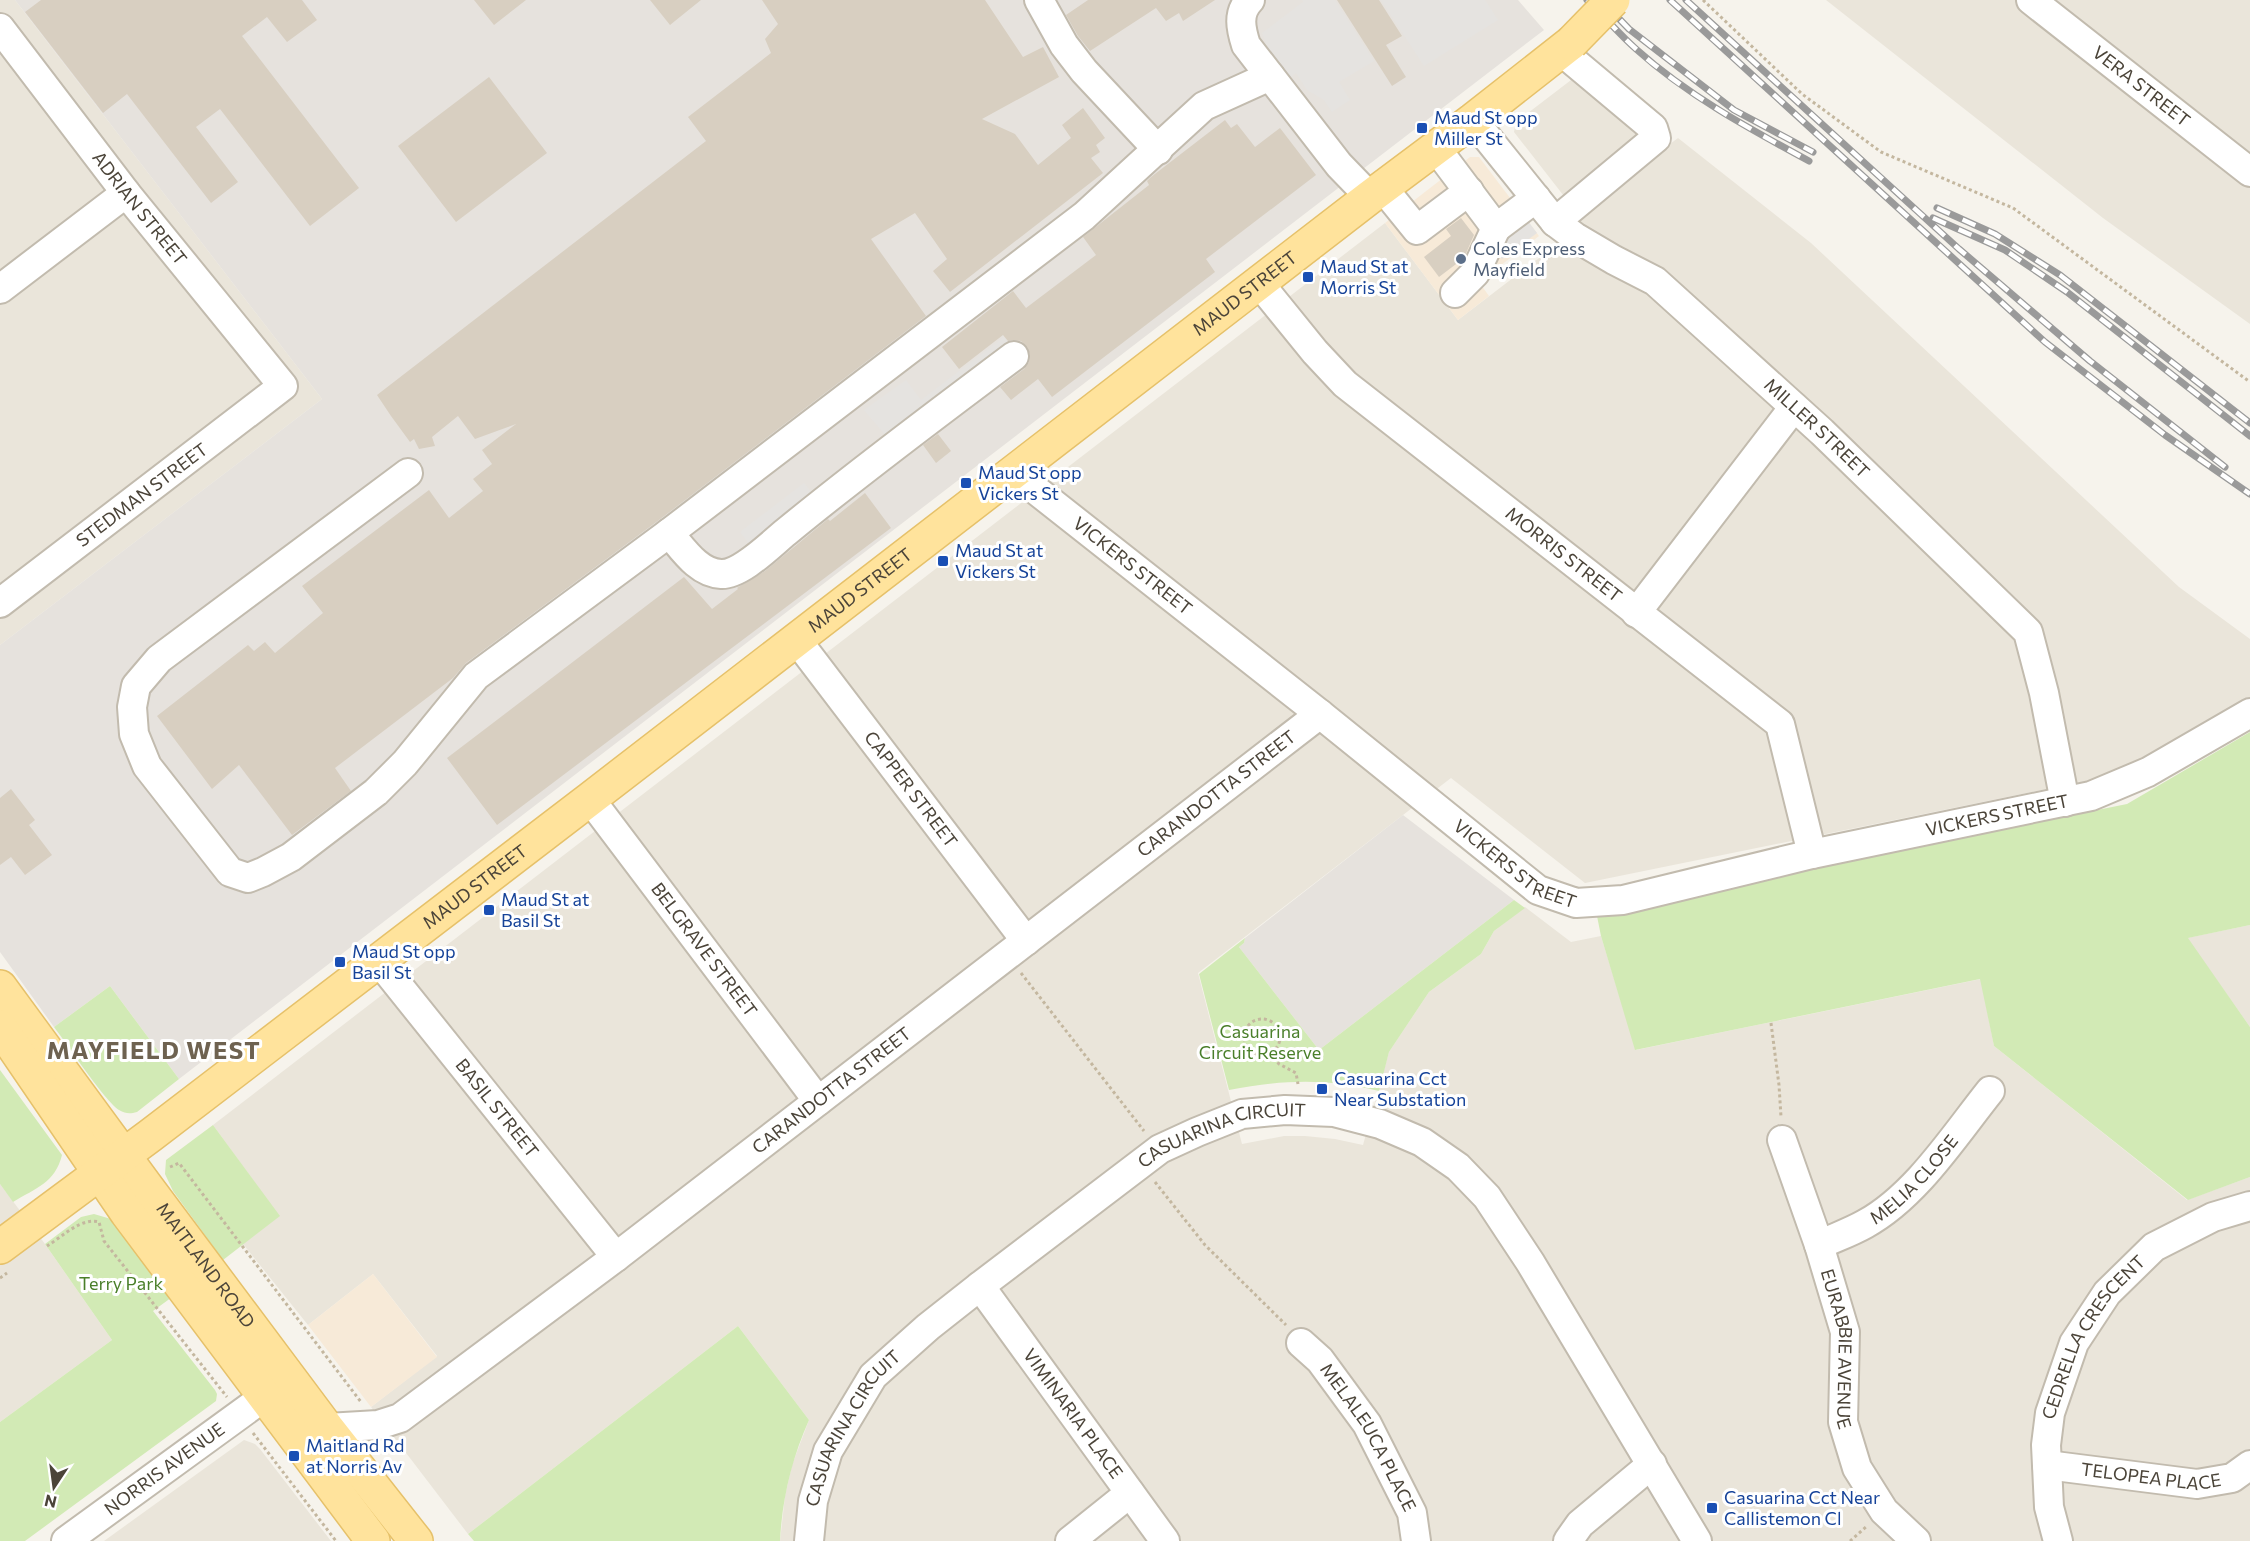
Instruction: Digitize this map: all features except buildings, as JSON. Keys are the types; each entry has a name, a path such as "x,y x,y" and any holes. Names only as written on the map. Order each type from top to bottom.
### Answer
{"main road":[{"name":"MAUD STREET","path":"4,1259 112,1165 1376,192 1473,120 1566,47 1613,0"},
{"name":"MAITLAND ROAD","path":"0,987 112,1165 264,1397 374,1541"},
{"name":"MAITLAND ROAD","path":"0,1027 327,1428 416,1541"}],"street":[{"path":"1039,0 1064,45 1084,71 1158,150"},
{"path":"1250,0 1241,14 1242,32 1246,45 1339,165 1376,192 1417,230 1469,191"},
{"name":"VERA STREET","path":"2031,0 2250,172"},
{"name":"ADRIAN STREET","path":"0,28 126,193 284,386"},
{"path":"1555,222 1656,138 1653,128 1566,47"},
{"path":"408,473 159,659 136,686 132,706 134,734 147,766 230,872 248,878 291,857 376,792 405,763 476,676 669,533 1084,216 1204,106 1270,76"},
{"name":"MILLER STREET","path":"1473,120 1555,222 1585,243 1655,281 1794,407 2028,632 2044,693 2065,802"},
{"path":"1436,148 1496,228"},
{"path":"0,289 126,193"},
{"path":"1455,292 1475,273 1496,228 1536,198"},
{"name":"MORRIS STREET","path":"1259,284 1315,352 1345,384 1779,724 1812,854"},
{"path":"669,533 697,564 709,572 724,574 747,564 848,481 1014,356"},
{"name":"STEDMAN STREET","path":"0,603 284,386"},
{"path":"1636,613 1794,407"},
{"name":"VICKERS STREET","path":"1012,472 1320,714 1538,890 1576,903 1623,900 1812,854 2091,796 2148,772 2250,713"},
{"name":"CAPPER STREET","path":"796,639 1016,948"},
{"name":"CARANDOTTA STREET","path":"327,1428 378,1425 400,1418 616,1257 1320,714"},
{"name":"BELGRAVE STREET","path":"590,799 818,1101"},
{"name":"BASIL STREET","path":"378,960 616,1257"},
{"name":"MELIA CLOSE","path":"1819,1245 1866,1224 1899,1199 1931,1164 1990,1091"},
{"name":"CASUARINA CIRCUIT","path":"809,1541 813,1501 828,1451 873,1376 928,1327 1150,1156 1197,1132 1242,1114 1285,1110 1334,1112 1380,1124 1422,1142 1458,1167 1487,1197 1530,1262 1697,1541"},
{"name":"EURABBIE AVENUE","path":"1782,1140 1819,1245 1845,1332 1843,1422 1857,1468 1884,1511 1916,1541"},
{"name":"CEDRELLA CRESCENT","path":"2058,1541 2049,1507 2047,1465 2050,1413 2074,1343 2106,1293 2154,1247 2213,1217 2250,1206"},
{"name":"VIMINARIA PLACE","path":"980,1286 1165,1541"},
{"name":"MELALEUCA PLACE","path":"1301,1343 1320,1360 1367,1424 1412,1513 1416,1541"},
{"name":"NORRIS AVENUE","path":"67,1541 264,1397"},
{"path":"1568,1541 1580,1524 1652,1464"},
{"name":"TELOPEA PLACE","path":"2047,1465 2197,1484 2232,1478 2250,1465"},
{"path":"1070,1541 1130,1493"}],"path":[{"path":"1703,0 1802,94 1881,152 2013,208 2250,382"},
{"path":"1016,948 1205,1245 1276,1314 1301,1343"},
{"path":"1264,1018 1278,1028 1280,1040 1275,1050 1270,1053 1257,1055 1251,1052 1244,1042 1244,1030 1252,1021 1264,1018"},
{"path":"1771,1023 1779,1084 1782,1140"},
{"path":"1270,1053 1279,1064 1296,1073 1298,1084"},
{"path":"170,1167 179,1162 378,1425"},
{"path":"46,1247 82,1222 93,1220 99,1222 104,1241 231,1403"},
{"path":"0,1278 4,1259"},
{"path":"252,1431 336,1541"}],"shaded area":[{"path":"0,0 15,0 322,399 0,645"},
{"path":"15,0 1518,0 1544,30 179,1079 110,986 54,1027 0,952 0,645 322,399"},
{"path":"1302,0 1335,0 1374,61 1339,82 1350,100 1332,112 1324,100 1307,90 1296,73 1289,78 1267,46 1262,33 1303,2"},
{"path":"1381,0 1485,0 1498,20 1424,66"},
{"path":"1826,0 2250,0 2250,324 2103,218"},
{"path":"1575,77 1647,134 1567,200 1514,132 1516,122"},
{"path":"1678,138 1811,243 2179,587 2250,639 2250,698 2115,775 1585,883 1451,778 1198,973 1242,1144 1284,1136 1305,1136 1363,1145 1389,1052 1429,992 1481,954 1494,931 1525,907 1571,942 1601,936 1636,1050 1981,979 1994,1046 2187,1200 2250,1177 2250,1541 780,1541 785,1496 792,1465 809,1420 738,1326 468,1534 371,1407 437,1356 373,1274 308,1325 243,1244 279,1216 213,1125 1385,223 1458,320 1551,249 1577,214"},
{"name":"Coles Express Mayfield","path":"1470,157 1479,157 1539,236 1479,282 1489,296 1458,320 1385,223"},
{"path":"1528,221 1537,233 1502,259 1493,248"},
{"path":"1004,337 1021,359 898,450 864,410 906,380 921,400"},
{"path":"804,483 817,499 752,548 740,532"},
{"path":"1403,815 1514,900 1319,1050 1239,947 1244,943 1245,938"},
{"path":"2250,925 2250,1027 2187,938"},
{"path":"0,1184 112,1340 0,1422"},
{"path":"373,1274 437,1357 371,1407 308,1325"},
{"path":"244,1440 255,1444 260,1449 331,1541 104,1541"}],"green space":[{"path":"2250,732 2250,925 2188,938 2250,1027 2250,1177 2188,1200 1994,1046 1980,979 1635,1050 1601,936 1596,911 2127,804"},
{"name":"Casuarina Circuit Reserve","path":"1514,900 1525,908 1494,931 1481,954 1429,992 1389,1052 1379,1091 1322,1082 1286,1082 1229,1090 1199,974 1245,938 1244,943 1239,947 1319,1050"},
{"path":"110,986 179,1079 137,1112 132,1113 121,1111 113,1105 54,1027"},
{"path":"0,1070 62,1155 55,1172 44,1184 13,1202 0,1184"},
{"path":"213,1125 280,1216 223,1260 173,1191 165,1174 166,1160"},
{"name":"Terry Park","path":"94,1214 123,1225 179,1292 153,1311 215,1390 216,1401 25,1541 0,1541 0,1422 112,1340 45,1244 81,1217"},
{"path":"738,1326 809,1420 789,1479 780,1541 474,1541 468,1534"}],"railway":[{"path":"1587,0 1636,49 1676,81 1741,123 1809,161"},
{"path":"1601,0 1629,29 1734,110 1813,152"},
{"path":"1670,0 2045,342 2165,435 2250,494"},
{"path":"1686,0 1959,249 2090,361 2225,467"},
{"path":"1937,208 1995,234 2060,275 2250,423"},
{"path":"1933,218 2005,250 2067,292 2250,436"}],"place":[{"name":"Maud St opp Miller St","path":"1422,128"},
{"name":"Coles Express Mayfield","path":"1461,259"},
{"name":"Maud St at Morris St","path":"1308,277"},
{"name":"Maud St opp Vickers St","path":"966,483"},
{"name":"Maud St at Vickers St","path":"943,561"},
{"name":"Maud St at Basil St","path":"489,910"},
{"name":"Maud St opp Basil St","path":"340,962"},
{"name":"Casuarina Cct Near Substation","path":"1322,1089"},
{"name":"Maitland Rd at Norris Av","path":"294,1456"},
{"name":"Casuarina Cct Near Callistemon Cl","path":"1712,1508"}],"district":[{"name":"MAYFIELD WEST","path":"154,1051"}]}
